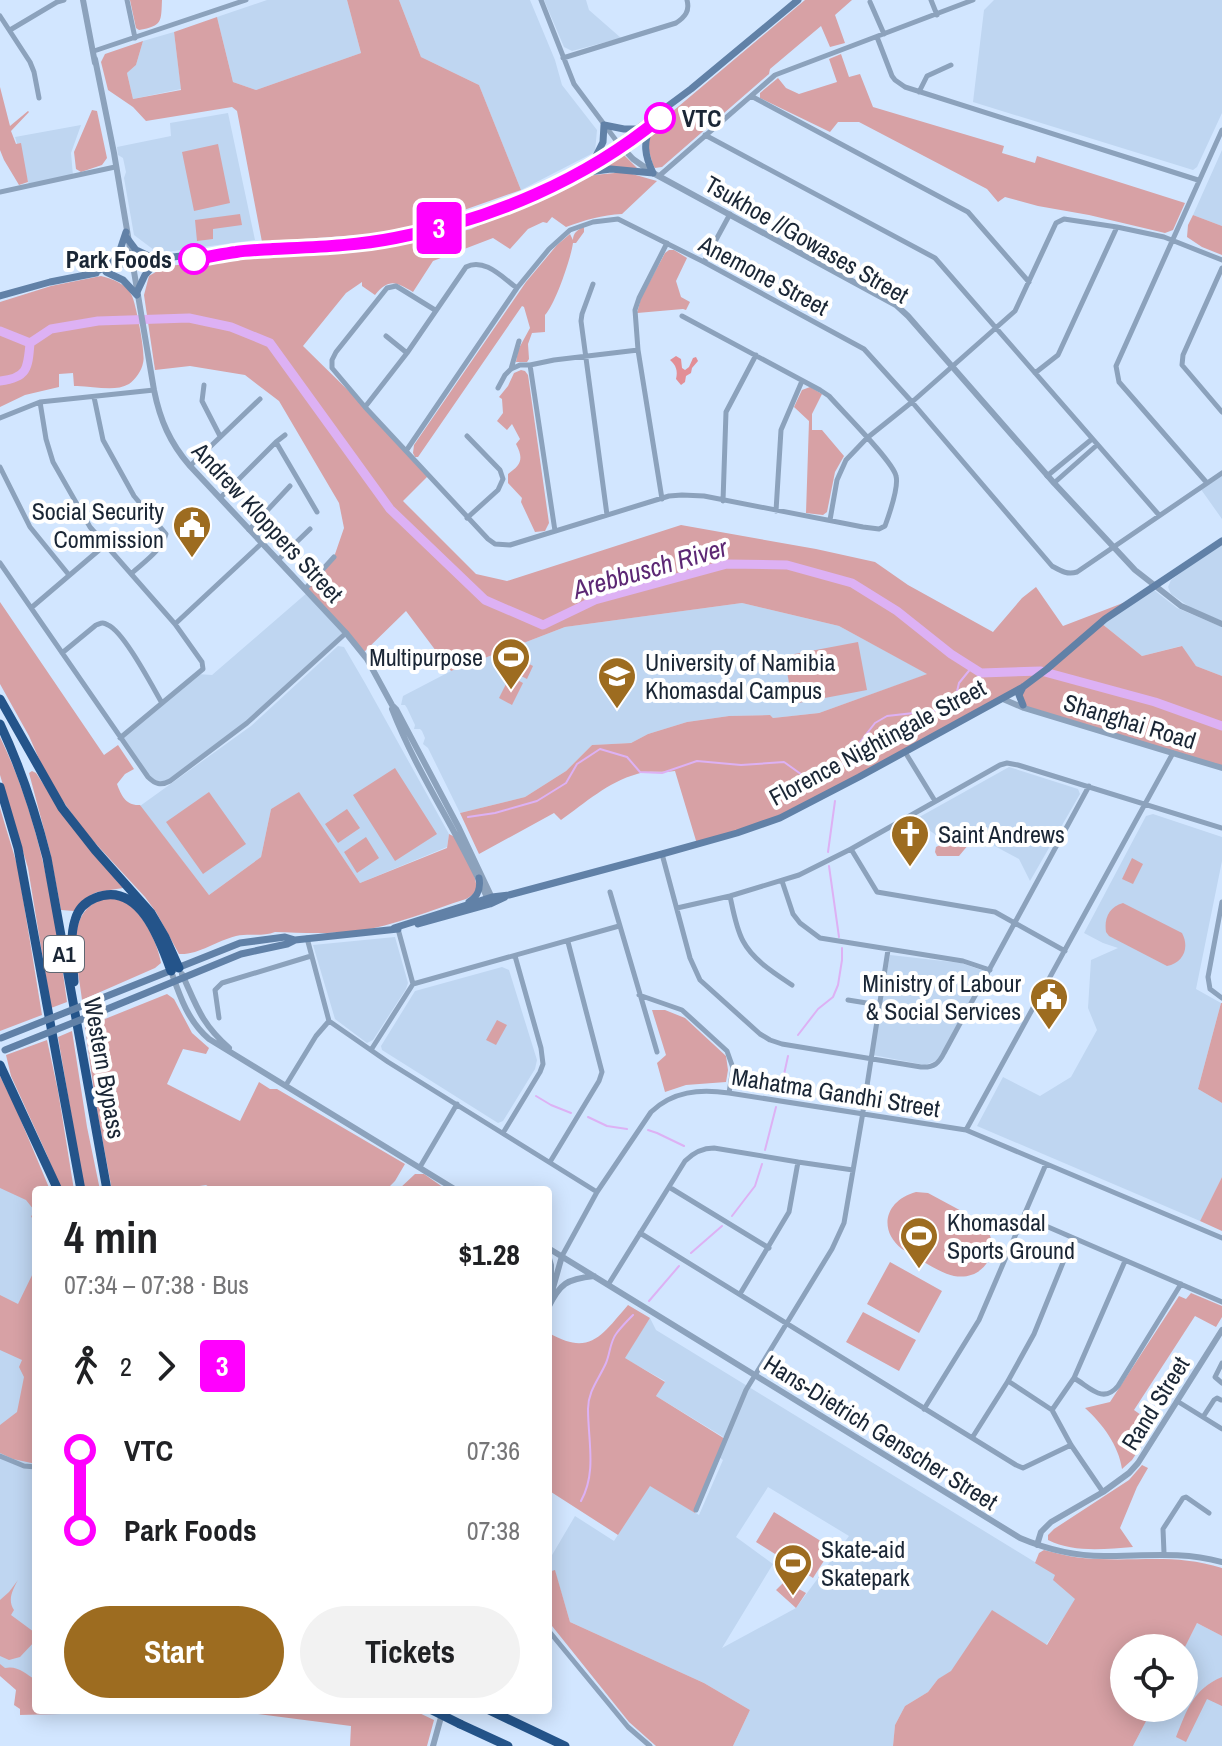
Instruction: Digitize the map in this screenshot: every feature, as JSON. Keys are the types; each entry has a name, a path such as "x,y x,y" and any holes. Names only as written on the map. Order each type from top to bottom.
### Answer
{"highway":[{"path":"0,699 62,808 151,913 165,937 175,969"},
{"name":"Western Bypass","path":"0,724 34,808 47,858 106,1186"},
{"name":"Western Bypass","path":"0,787 18,848 80,1186"},
{"path":"76,1016 72,934 79,910 90,901 103,895 130,900 151,925 175,969"},
{"path":"0,1065 56,1186"},
{"path":"440,1714 508,1746"},
{"path":"497,1714 565,1746"}],"main road":[{"path":"581,173 691,89 798,0"},
{"path":"569,177 652,125 691,89"},
{"path":"593,161 601,147 604,125 640,128"},
{"path":"652,125 644,147 656,174"},
{"path":"0,296 132,264 223,251 371,242 440,228 511,204 581,173 611,169 656,174"},
{"path":"127,235 136,250 156,262"},
{"path":"106,270 119,253 127,235"},
{"path":"106,270 137,293 145,275 156,262"},
{"name":"Florence Nightingale Street","path":"2,1051 241,954 295,940 396,928 505,895 737,833 780,818 1023,687 1105,619 1222,541"},
{"path":"1023,687 1019,695 1025,707"},
{"path":"460,907 477,896 479,878"},
{"path":"488,887 493,893 505,895"},
{"name":"Florence Nightingale Street","path":"396,928 491,900"},
{"name":"Florence Nightingale Street","path":"1,1039 240,943 285,937 295,940"}],"street":[{"path":"10,30 64,0"},
{"path":"83,0 137,293"},
{"path":"127,0 135,38"},
{"path":"94,55 246,0"},
{"name":"Tsukhoe //Gowases Street","path":"541,0 574,84 620,145 643,167 896,305 1114,548 1181,606 1222,624"},
{"path":"563,58 676,23 687,13 687,0"},
{"path":"931,0 937,15"},
{"path":"656,174 775,75 973,0"},
{"path":"870,2 884,34"},
{"path":"0,16 34,72 39,98"},
{"path":"877,37 895,80 905,87 1199,180"},
{"path":"919,92 927,76 951,65"},
{"path":"751,96 968,212 1030,282"},
{"path":"1207,483 1119,382 1116,372 1118,360 1222,130"},
{"path":"705,135 935,258 1159,515"},
{"path":"0,192 115,163"},
{"path":"704,262 730,214"},
{"name":"Anemone Street","path":"406,451 517,288 559,238 570,230 593,222 618,219 859,346 912,402 1052,566 1071,574 1114,548"},
{"path":"830,520 842,466 867,438 1017,310 1060,220 1117,227 1173,240 1222,260"},
{"path":"1035,373 1058,355 1117,227"},
{"path":"662,499 635,317 636,303 667,243"},
{"path":"365,407 407,353 466,267 483,265 517,288"},
{"path":"1222,268 1183,355 1182,365 1222,412"},
{"path":"593,284 581,317 607,515"},
{"path":"435,310 401,289 387,288 336,352 332,360 333,371 467,518 498,545 510,545 676,495 879,529 886,522 896,476 882,455 829,396 682,316"},
{"name":"Andrew Kloppers Street","path":"137,293 160,416 176,449 367,659 438,788 488,887 491,900"},
{"path":"386,336 407,353"},
{"path":"511,369 519,341"},
{"path":"498,388 505,375 520,365 638,350"},
{"path":"723,501 726,412 756,355"},
{"path":"530,365 555,531"},
{"path":"776,511 781,430 802,381"},
{"path":"204,385 202,401 220,436"},
{"path":"0,418 40,402 154,390"},
{"path":"94,397 103,440 134,496 166,534 159,548 132,573"},
{"path":"190,466 260,399"},
{"path":"40,402 53,462 90,527 175,624 202,662 203,669 120,738"},
{"path":"220,498 285,435"},
{"path":"467,436 500,470 503,479 501,486 467,518"},
{"path":"1047,476 1092,439"},
{"path":"276,442 317,512"},
{"path":"1054,483 1097,445"},
{"path":"0,467 30,527 69,575"},
{"path":"1114,548 1222,473"},
{"path":"249,530 290,486"},
{"path":"278,560 310,529"},
{"path":"175,624 262,543"},
{"path":"31,608 105,545"},
{"path":"305,589 334,557"},
{"path":"0,563 153,782 166,783 247,723 346,633"},
{"path":"62,653 96,625 109,625 134,657 162,703"},
{"name":"Shanghai Road","path":"1004,698 1222,768"},
{"name":"Andrew Kloppers Street","path":"392,705 411,751 491,900"},
{"path":"905,752 935,801"},
{"path":"966,1130 1173,753"},
{"path":"677,908 730,896 808,871 1007,763 1222,828"},
{"path":"662,854 696,973 760,1034 782,1044 921,1067 931,1066 938,1063 1089,786"},
{"path":"851,849 877,892 993,912 1065,951"},
{"path":"782,881 793,914 815,936 963,961 990,970"},
{"path":"610,892 657,1052"},
{"path":"730,896 746,947 792,985"},
{"path":"1222,902 1208,977 1210,989 1222,998"},
{"path":"371,1050 413,984 619,926"},
{"path":"396,928 413,984"},
{"path":"307,938 329,1021 597,1192"},
{"path":"550,1162 602,1072 568,942"},
{"path":"696,1510 740,1402 838,1240 844,1223 888,950"},
{"path":"219,1018 215,990 222,983 311,956"},
{"path":"503,1133 543,1064 515,956"},
{"path":"175,969 184,978 195,1007 208,1028 238,1056"},
{"path":"175,969 174,982 197,1029 220,1047 450,1186"},
{"path":"639,995 682,1010 727,1051 733,1068 729,1093"},
{"path":"848,1000 879,1005"},
{"path":"286,1085 316,1036 329,1021"},
{"name":"Mahatma Gandhi Street","path":"552,1292 562,1256 597,1192 644,1120 658,1105 689,1091 729,1093 966,1130 1222,1238"},
{"path":"420,1167 457,1104"},
{"path":"608,1285 685,1161 705,1148 853,1170"},
{"path":"740,1294 789,1212 798,1162"},
{"path":"924,1409 978,1321 1046,1164"},
{"path":"669,1187 769,1248"},
{"path":"1024,1217 1222,1302"},
{"path":"640,1233 1023,1468 1071,1445"},
{"path":"972,1438 1034,1334 1073,1238"},
{"name":"Hans-Dietrich Genscher Street","path":"552,1250 1015,1536 1066,1552 1099,1556 1164,1553 1199,1556 1222,1562"},
{"path":"1052,1410 1074,1378 1125,1261"},
{"path":"552,1299 564,1284 575,1278 594,1276"},
{"path":"1074,1378 1103,1395 1111,1394 1181,1284"},
{"name":"Rand Street","path":"1037,1545 1041,1532 1051,1522 1103,1492 1138,1463 1222,1330"},
{"path":"1222,1363 1215,1377 1222,1383"},
{"path":"1008,1381 1052,1410 1103,1492"},
{"path":"1203,1417 1214,1400 1221,1400"},
{"path":"1177,1401 1222,1429"},
{"path":"0,1456 32,1467"},
{"path":"1164,1553 1163,1529 1183,1498 1209,1513"},
{"path":"552,1635 628,1727 650,1746"},
{"path":"433,1746 442,1714"}],"shaded area":[{"path":"130,0 162,0 157,24 139,30 136,28"},
{"path":"267,0 347,0 361,53 256,90 233,82 217,17"},
{"path":"347,0 399,0 421,57 479,85 521,190 427,223 373,234 262,242 237,111 232,107 146,121 133,107 108,90 101,62 105,54 143,41 136,65 127,73 133,99 181,90 174,32 217,17 233,82 256,90 361,53"},
{"path":"399,0 530,0 562,85 597,130 595,152 521,190 479,85 421,57"},
{"path":"544,0 586,0 589,10 621,38 572,51 564,47"},
{"path":"805,0 852,0 835,15 845,43 830,47 821,26 662,167 655,168 647,144 654,127"},
{"path":"994,0 1222,0 1222,113 1197,167 1193,170 973,102 984,10"},
{"path":"174,32 181,89 133,99 127,73 136,65 143,41"},
{"path":"841,54 849,77 860,74 873,107 1004,146 1002,153 1035,163 1037,156 1185,203 1173,230 1165,233 1005,197 998,202 987,189 859,122 838,122 830,132 760,98 760,93 778,78 786,88 799,94 837,82 829,59"},
{"path":"0,87 10,126 29,112 11,131 16,144 21,143 28,182 19,185 0,150"},
{"path":"92,110 97,111 107,158 102,165 81,172 76,169 74,152"},
{"path":"228,113 255,240 158,253 134,235 124,178 126,172 117,147 171,136 170,123"},
{"path":"81,125 71,153 73,176 29,185 15,137"},
{"path":"218,144 230,203 194,211 182,152"},
{"path":"1222,150 1222,226 1193,215"},
{"path":"620,151 638,169 590,169"},
{"path":"625,172 657,181 622,214 594,218 566,227 552,217 547,223 528,229 510,249 493,238 433,261 413,292 393,283 384,286 375,295 362,286 362,282 346,293 303,346 365,407 428,476 403,501 476,574 507,581 681,525 875,562 908,585 993,632 1022,598 1036,587 1063,626 1136,598 1101,623 1142,656 1182,646 1196,666 1222,676 1222,768 1027,708 1020,691 802,808 697,844 675,771 650,772 616,782 561,820 554,813 479,854 460,813 525,797 566,771 592,745 631,743 648,734 687,722 729,716 770,715 773,718 819,713 927,674 839,626 742,603 565,627 451,671 406,611 363,653 305,589 334,557 344,528 339,503 279,401 245,375 190,366 155,370 144,295 149,276 164,267 237,256 352,248 443,236 471,229 594,175"},
{"path":"240,214 242,225 213,229 213,239 197,241 195,220"},
{"path":"1193,215 1222,226 1222,255 1187,237"},
{"path":"584,227 584,232 573,243 562,281 545,315 545,332 532,333 527,362 516,362 518,350 530,328 522,306 418,457 415,457 414,445 526,282 557,245 570,234 573,240 576,232"},
{"path":"669,250 687,258 676,281 681,297 690,302 686,310 637,313 641,298"},
{"path":"101,276 123,285 134,301 144,358 136,377 123,387 109,388 74,386 73,373 59,374 59,387 25,395 0,407 0,302 51,286"},
{"path":"676,356 681,359 685,370 693,358 696,357 698,361 681,385 670,360"},
{"path":"521,370 528,375 549,523 545,531 535,532 522,498 508,483 508,474 520,461 516,444 520,439 512,424 507,430 497,421 503,413 502,399 499,397 514,373"},
{"path":"810,387 822,394 812,414 812,430 822,430 844,456 835,472 827,512 823,515 806,513 809,421 794,407 802,390"},
{"path":"1222,474 1222,519 1200,488"},
{"path":"1222,542 1222,621 1191,608 1171,594 1168,587 1171,580"},
{"path":"1154,590 1177,608 1222,627 1222,676 1196,666 1181,646 1142,656 1101,623"},
{"path":"308,592 346,633 272,701 166,783 153,782 120,738 197,674 212,675"},
{"path":"0,602 104,755 118,745 134,769 117,784 122,796 131,804 140,805 209,895 261,857 271,809 299,792 360,883 447,848 449,834 455,837 472,871 476,884 474,893 466,899 371,929 337,933 241,935 194,952 179,954 145,897 84,831 58,794 0,684"},
{"name":"University of Namibia Khomasdal Campus","path":"742,603 839,626 928,674 819,713 773,718 769,715 729,716 687,722 648,734 631,743 592,745 566,771 525,797 460,813 428,748 423,744 425,738 422,731 414,729 407,708 401,705 403,696 451,671 565,627"},
{"path":"858,642 867,690 793,704 784,656"},
{"path":"338,646 344,647 449,834 447,847 360,883 299,793 271,809 261,857 209,895 140,806 251,726"},
{"path":"518,658 533,666 527,679 511,671"},
{"name":"Multipurpose","path":"510,676 523,683 512,705 499,698"},
{"path":"0,737 26,800 51,900 67,1002 51,1008 28,868 0,775"},
{"path":"1009,767 1078,789 1080,794 1030,881 1019,859 976,836 939,837 914,820"},
{"path":"395,768 437,834 395,861 353,795"},
{"path":"32,771 123,888 97,892 74,911 61,910 50,852 29,773"},
{"path":"209,792 246,844 203,874 166,822"},
{"path":"0,808 18,868 42,1015 0,1031"},
{"path":"347,809 360,828 338,843 325,824"},
{"path":"1153,814 1222,837 1222,861 1196,989 1221,1003 1198,1089 1222,1103 1222,1177 1200,1221 977,1126 1003,1077 1040,1096 1071,1077 1097,1030 1088,1008 1091,960 1118,948 1084,933 1146,816"},
{"path":"366,837 379,858 357,873 344,852"},
{"path":"969,844 959,856 937,856 936,847"},
{"path":"1132,858 1143,864 1133,884 1122,879"},
{"path":"108,898 126,903 145,922 161,963 82,1000 76,955 78,925 93,904"},
{"path":"1123,903 1182,933 1185,949 1177,962 1167,966 1109,936 1106,932 1107,918 1114,907"},
{"path":"395,937 408,983 373,1040 367,1043 335,1019 313,945"},
{"path":"890,955 961,963 987,972 938,1060 925,1065 873,1055"},
{"path":"502,967 509,970 537,1060 535,1069 503,1121 498,1123 382,1050 381,1046 415,991"},
{"path":"167,994 174,999 192,1033 209,1048 206,1054 183,1049 167,1084 240,1121 259,1082 270,1089 277,1089 405,1164 390,1186 111,1186 85,1027"},
{"path":"1222,1003 1222,1103 1198,1089"},
{"path":"652,1010 665,1010 685,1018 726,1056 726,1082 686,1085 665,1092 657,1063 666,1055"},
{"path":"497,1020 507,1025 496,1045 486,1040"},
{"path":"72,1031 99,1186 83,1186 58,1037"},
{"path":"47,1040 73,1186 59,1186 11,1076 6,1055"},
{"path":"0,1076 48,1186 32,1186 32,1208 26,1200 0,1188"},
{"path":"0,1171 32,1188 32,1687 0,1667"},
{"path":"415,1174 424,1174 441,1186 402,1186"},
{"path":"1222,1177 1222,1231 1200,1221"},
{"path":"916,1192 928,1193 980,1221 987,1230 992,1250 984,1267 966,1276 954,1276 902,1249 894,1241 889,1233 888,1216 898,1201"},
{"path":"890,1262 942,1291 919,1333 867,1304"},
{"path":"32,1275 32,1463 0,1453 0,1425 17,1412 24,1377 19,1367 22,1360 0,1350 0,1295 18,1304"},
{"path":"1191,1293 1222,1306 1222,1317 1216,1327 1195,1316 1134,1410 1155,1425 1132,1460 1122,1469 1109,1436 1085,1408 1110,1402 1179,1296 1186,1299"},
{"path":"628,1305 650,1318 625,1358 665,1382 656,1396 725,1439 695,1513 650,1486 618,1535 552,1493 552,1334 563,1340 585,1343 610,1325"},
{"path":"863,1312 916,1340 899,1371 846,1342"},
{"path":"650,1318 656,1330 1056,1575 1054,1580 1076,1599 1046,1645 992,1611 951,1672 938,1679 928,1692 905,1706 895,1725 893,1746 733,1746 750,1710 704,1683 570,1622 555,1571 552,1571 552,1555 575,1516 614,1541 650,1485 699,1515 723,1460 719,1457 725,1438 656,1396 665,1381 624,1358","holes":["768,1487 849,1536 796,1608 722,1648 773,1564 736,1537"]},
{"path":"1142,1465 1148,1468 1120,1528 1133,1547 1079,1548 1048,1540 1054,1529 1129,1480"},
{"path":"774,1512 832,1548 813,1578 756,1542"},
{"path":"1044,1550 1085,1558 1175,1560 1222,1568 1222,1636 1197,1623 1192,1634 1110,1634 1110,1722 1146,1722 1133,1746 893,1746 895,1725 905,1706 928,1692 938,1679 951,1671 992,1610 1047,1645 1075,1599 1053,1580 1055,1575 1035,1563 1039,1553"},
{"path":"555,1570 570,1622 704,1683 750,1710 733,1746 656,1746 629,1722 552,1626 552,1571"},
{"path":"18,1580 12,1595 14,1610 11,1615 32,1631 32,1644 20,1657 9,1660 0,1656 0,1600"},
{"name":"Skate-aid Skatepark","path":"785,1581 806,1593 796,1608 776,1590"},
{"path":"1197,1623 1222,1636 1222,1746 1133,1746 1146,1722 1198,1722 1198,1634 1192,1634"},
{"path":"0,1664 32,1678 32,1714 62,1714 20,1715 20,1709 14,1705 16,1690 0,1676"},
{"path":"1222,1677 1222,1706 1207,1699 1198,1717 1198,1694"},
{"path":"259,1714 421,1714 434,1720 427,1746 350,1746 351,1726"},
{"path":"1182,1722 1196,1722 1186,1742 1176,1737"}],"waterway":[{"name":"Arebbusch River","path":"0,331 30,343 51,329 98,321 189,318 231,327 270,343 390,509 485,600 543,625 595,600 727,564 787,565 852,583 897,611 951,654 981,673 1041,671 1155,702 1222,726"},
{"path":"0,381 21,375 27,366 30,343"},
{"path":"468,817 537,801 566,783 577,764 600,749 627,757 640,772 662,773 697,761 741,765 784,762 805,777 822,780 836,773 875,723 887,716 940,710 955,700 959,683 972,667"},
{"path":"828,852 835,801"},
{"path":"829,866 839,937"},
{"path":"798,1035 818,1009 833,997 838,985 842,948"},
{"path":"780,1093 788,1056"},
{"path":"536,1096 571,1113"},
{"path":"765,1150 776,1107"},
{"path":"588,1117 607,1126 627,1129"},
{"path":"648,1130 684,1146"},
{"path":"732,1216 755,1186 762,1164"},
{"path":"691,1253 722,1226"},
{"path":"649,1301 679,1266"},
{"path":"581,1501 590,1468 590,1396 614,1337 633,1315"}],"bus line":[{"name":"3","path":"194,259 236,252 371,242 459,223 577,175 660,118"}],"place":[{"name":"VTC","path":"660,118"},
{"name":"Park Foods","path":"194,259"},
{"name":"Social Security Commission","path":"192,559"},
{"name":"Multipurpose","path":"511,691"},
{"name":"University of Namibia Khomasdal Campus","path":"617,710"},
{"name":"Saint Andrews","path":"910,868"},
{"name":"Ministry of Labour & Social Services","path":"1049,1031"},
{"name":"Khomasdal Sports Ground","path":"919,1270"},
{"name":"Skate-aid Skatepark","path":"793,1597"}]}
